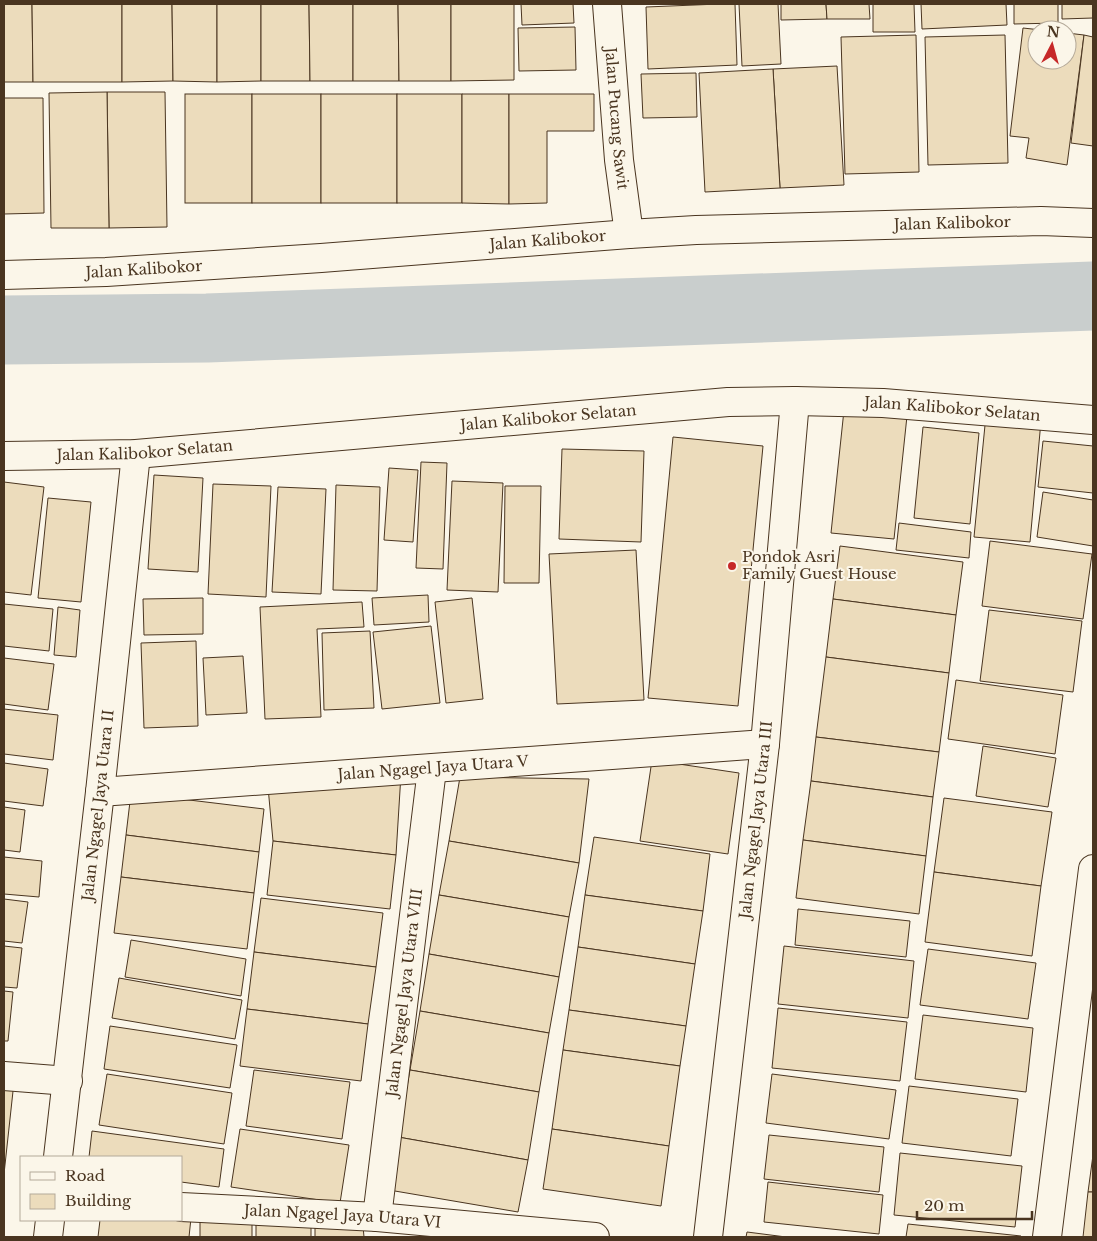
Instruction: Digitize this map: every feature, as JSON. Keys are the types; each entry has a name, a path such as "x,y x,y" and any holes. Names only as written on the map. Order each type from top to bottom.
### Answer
{"street":[{"name":"Jalan Pucang Sawit","path":"607,4 620,160 629,234"},
{"name":"Jalan Kalibokor","path":"4,275 106,272 262,262 696,230 1041,221 1093,223"},
{"name":"Jalan Kalibokor Selatan","path":"4,456 136,454 728,402 795,401 884,404 1093,420"},
{"name":"Jalan Ngagel Jaya Utara III","path":"708,1237 765,744 795,401"},
{"name":"Jalan Ngagel Jaya Utara II","path":"58,1156 68,1081 136,454"},
{"name":"Jalan Ngagel Jaya Utara V","path":"100,792 765,744"},
{"name":"Jalan Ngagel Jaya Utara VIII","path":"378,1217 432,769"},
{"path":"1047,1237 1093,868"},
{"path":"4,1076 68,1081"},
{"name":"Jalan Ngagel Jaya Utara VI","path":"182,1207 378,1217 595,1237"},
{"path":"48,1237 50,1221"}],"building":[{"path":"4,4 32,4 33,82 4,82"},
{"path":"32,4 122,4 122,82 33,82"},
{"path":"122,4 172,4 173,81 122,82"},
{"path":"172,4 217,4 217,82 173,81"},
{"path":"217,4 261,4 261,81 217,82"},
{"path":"261,4 309,4 310,81 261,81"},
{"path":"309,4 353,4 353,81 310,81"},
{"path":"353,4 398,4 399,81 353,81"},
{"path":"398,4 451,4 451,81 399,81"},
{"path":"451,4 514,4 514,80 451,81"},
{"path":"521,4 573,4 574,23 522,25"},
{"path":"735,4 737,65 648,69 646,7"},
{"path":"739,4 778,4 781,64 742,66"},
{"path":"781,4 826,4 827,19 781,20"},
{"path":"826,4 869,4 870,19 827,19"},
{"path":"873,4 914,4 915,32 873,32"},
{"path":"921,4 1006,4 1007,25 922,29"},
{"path":"1014,4 1058,4 1058,20 1027,20 1027,24 1014,24"},
{"path":"1062,4 1093,4 1093,18 1062,19"},
{"path":"575,27 576,70 519,71 518,28"},
{"path":"1023,28 1027,28 1027,70 1077,70 1077,34 1084,35 1067,165 1026,158 1029,138 1010,136"},
{"path":"916,35 919,172 845,174 841,37"},
{"path":"1005,35 1008,163 928,165 925,37"},
{"path":"1084,35 1093,37 1093,146 1071,143"},
{"path":"837,66 844,185 780,188 773,69"},
{"path":"773,69 780,188 705,192 699,73"},
{"path":"696,73 697,117 643,118 641,74"},
{"path":"107,92 165,92 167,227 109,228"},
{"path":"107,92 109,228 51,228 49,93"},
{"path":"185,94 252,94 252,203 185,203"},
{"path":"252,94 321,94 321,203 252,203"},
{"path":"321,94 397,94 397,203 321,203"},
{"path":"397,94 462,94 462,203 397,203"},
{"path":"462,94 509,94 509,204 462,203"},
{"path":"509,94 594,94 594,131 547,131 547,203 509,204"},
{"path":"4,98 43,98 44,213 4,214"},
{"path":"844,410 907,416 894,539 831,533"},
{"path":"986,415 1041,421 1030,542 974,537"},
{"path":"923,427 979,433 970,524 914,518"},
{"path":"673,437 763,446 738,706 648,698"},
{"path":"1043,441 1093,446 1093,493 1038,487"},
{"path":"562,449 644,451 641,542 559,539"},
{"path":"421,462 447,463 443,569 416,568"},
{"path":"389,468 418,470 413,542 384,540"},
{"path":"154,475 203,478 198,572 148,569"},
{"path":"452,481 503,483 498,592 447,590"},
{"path":"4,482 44,487 31,595 4,592"},
{"path":"213,484 271,486 266,597 208,594"},
{"path":"336,485 380,487 377,591 333,590"},
{"path":"505,486 541,486 539,583 504,583"},
{"path":"278,487 326,489 321,594 272,592"},
{"path":"1043,492 1093,500 1093,546 1037,537"},
{"path":"48,498 91,502 81,602 38,598"},
{"path":"899,523 971,532 969,558 896,550"},
{"path":"990,541 1092,554 1083,619 982,606"},
{"path":"840,546 963,562 956,615 833,599"},
{"path":"636,550 644,700 557,704 549,554"},
{"path":"428,595 429,622 374,625 372,598"},
{"path":"203,598 203,634 144,635 143,599"},
{"path":"472,598 483,699 446,703 435,602"},
{"path":"833,599 956,615 949,673 826,657"},
{"path":"362,602 364,627 317,629 321,717 265,719 260,607"},
{"path":"4,604 53,609 49,651 4,646"},
{"path":"58,607 80,610 76,657 54,655"},
{"path":"989,610 1082,621 1073,692 980,681"},
{"path":"431,626 440,703 382,709 373,632"},
{"path":"370,631 374,708 324,710 322,633"},
{"path":"196,641 198,726 144,728 141,643"},
{"path":"243,656 247,713 206,715 203,658"},
{"path":"826,657 949,673 939,752 816,737"},
{"path":"4,658 54,664 48,710 4,704"},
{"path":"956,680 1063,695 1055,754 948,739"},
{"path":"4,709 58,715 53,760 4,754"},
{"path":"816,737 939,752 933,797 811,781"},
{"path":"983,746 1056,758 1048,807 976,796"},
{"path":"652,760 739,773 728,854 640,841"},
{"path":"4,763 48,769 43,806 4,801"},
{"path":"401,774 396,855 273,841 268,787"},
{"path":"460,777 589,779 579,863 449,841"},
{"path":"811,781 933,797 926,856 803,840"},
{"path":"131,793 264,809 259,852 126,835"},
{"path":"944,798 1052,812 1041,886 934,872"},
{"path":"4,807 25,810 20,852 4,850"},
{"path":"126,835 259,852 254,893 121,877"},
{"path":"594,837 710,854 703,911 585,895"},
{"path":"803,840 926,856 919,914 796,898"},
{"path":"273,841 396,855 390,909 267,895"},
{"path":"449,841 579,863 569,917 439,895"},
{"path":"4,857 42,861 39,897 4,894"},
{"path":"934,872 1041,886 1032,956 925,942"},
{"path":"121,877 254,893 247,949 114,933"},
{"path":"439,895 569,917 559,977 429,954"},
{"path":"585,895 703,911 695,964 578,947"},
{"path":"261,898 383,913 376,967 254,952"},
{"path":"4,899 28,902 22,943 4,941"},
{"path":"798,909 910,921 906,957 795,945"},
{"path":"131,940 246,959 241,996 125,977"},
{"path":"4,946 22,948 17,988 4,987"},
{"path":"784,946 914,961 908,1018 778,1004"},
{"path":"578,947 695,964 686,1026 569,1010"},
{"path":"928,949 1036,963 1028,1019 920,1005"},
{"path":"254,952 376,967 368,1024 247,1009"},
{"path":"429,954 559,977 549,1033 420,1011"},
{"path":"119,978 242,1000 235,1039 112,1018"},
{"path":"4,991 13,992 8,1041 4,1041"},
{"path":"778,1008 907,1022 900,1081 772,1068"},
{"path":"247,1009 368,1024 361,1081 240,1066"},
{"path":"569,1010 686,1026 680,1066 563,1050"},
{"path":"420,1011 549,1033 539,1092 410,1070"},
{"path":"923,1015 1033,1028 1026,1092 915,1079"},
{"path":"110,1026 237,1045 230,1088 104,1069"},
{"path":"563,1050 680,1066 669,1146 552,1129"},
{"path":"254,1070 350,1082 342,1139 246,1126"},
{"path":"410,1070 539,1092 528,1160 398,1137"},
{"path":"107,1074 232,1093 224,1144 99,1125"},
{"path":"772,1074 896,1090 889,1139 766,1123"},
{"path":"4,1081 14,1082 4,1174"},
{"path":"909,1086 1018,1099 1011,1156 902,1143"},
{"path":"240,1129 349,1145 340,1203 231,1187"},
{"path":"552,1129 669,1146 661,1206 543,1189"},
{"path":"92,1131 224,1149 219,1187 182,1182 182,1156 89,1156"},
{"path":"769,1135 884,1147 879,1192 764,1179"},
{"path":"398,1137 528,1160 518,1212 389,1190"},
{"path":"900,1153 1022,1166 1015,1227 894,1215"},
{"path":"1093,1155 1093,1192 1088,1192"},
{"path":"768,1182 883,1195 879,1234 764,1222"},
{"path":"1088,1192 1093,1192 1093,1237 1083,1237"},
{"path":"252,1216 252,1237 200,1237 200,1217"},
{"path":"191,1218 189,1237 98,1237 100,1221 182,1220"},
{"path":"311,1221 311,1237 256,1237 256,1222"},
{"path":"908,1224 1021,1236 906,1237"},
{"path":"363,1226 364,1237 315,1237 315,1228"},
{"path":"747,1232 786,1237 746,1237"}],"waterway":[{"path":"4,330 207,328 1093,296"}],"place":[{"name":"Pondok Asri Family Guest House","path":"732,566"}]}
